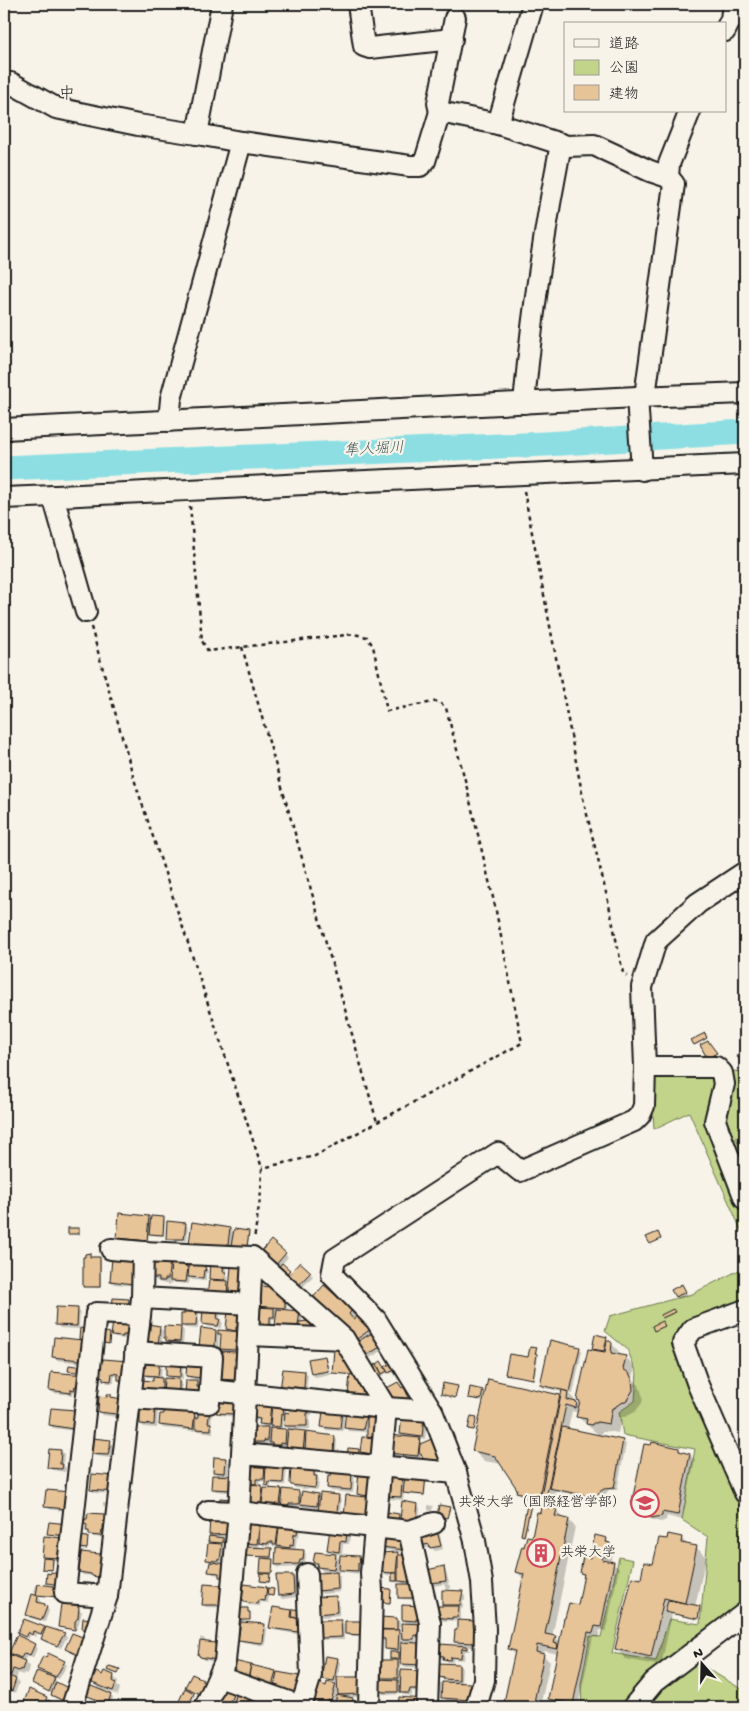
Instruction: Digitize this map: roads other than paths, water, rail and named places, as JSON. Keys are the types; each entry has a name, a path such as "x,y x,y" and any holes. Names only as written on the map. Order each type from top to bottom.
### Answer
{"street":[{"path":"197,134 222,4"},
{"path":"358,4 364,46 370,48 452,38"},
{"path":"498,124 533,4"},
{"path":"4,83 10,83 23,89 56,108 138,125 240,142 420,166 425,161 440,112 438,103 455,18"},
{"path":"440,112 498,124 567,146 594,145 650,171 668,177 674,184 641,397 642,470"},
{"path":"668,177 669,164 690,112"},
{"path":"169,421 171,400 240,142"},
{"path":"524,403 538,278 561,144"},
{"path":"4,429 745,393"},
{"path":"4,498 745,464"},
{"path":"53,496 86,612"},
{"path":"476,1707 484,1680 485,1630 482,1582 474,1541 456,1473 432,1411 376,1320 332,1275 335,1260 498,1153 520,1171 634,1122 644,1106 645,1067 642,987 656,941 698,902 745,872"},
{"path":"645,1067 716,1067 722,1073 724,1084 715,1121 745,1199"},
{"path":"111,1249 252,1257 344,1339 386,1408 371,1573 368,1707"},
{"path":"72,1707 107,1596 141,1307 143,1252"},
{"path":"205,1707 226,1662 239,1512 252,1257"},
{"path":"107,1596 65,1593 96,1313 141,1307 250,1304"},
{"path":"745,1310 692,1329 683,1343 698,1385 745,1493"},
{"path":"248,1336 344,1339"},
{"path":"130,1398 209,1403 212,1357 136,1352"},
{"path":"210,1390 432,1411"},
{"path":"242,1454 456,1473"},
{"path":"208,1511 239,1512 409,1531 434,1523"},
{"path":"409,1531 430,1623 427,1707"},
{"path":"219,1677 259,1700 302,1707 311,1675 307,1574"},
{"path":"633,1707 654,1682 745,1613"}],"waterway":[{"name":"隼人堀川","path":"4,468 545,444 745,432"}],"place":[{"name":"共栄大学（国際経営学部）","path":"645,1503"},
{"name":"共栄大学","path":"541,1553"}],"district":[{"name":"中","path":"67,95"}]}
